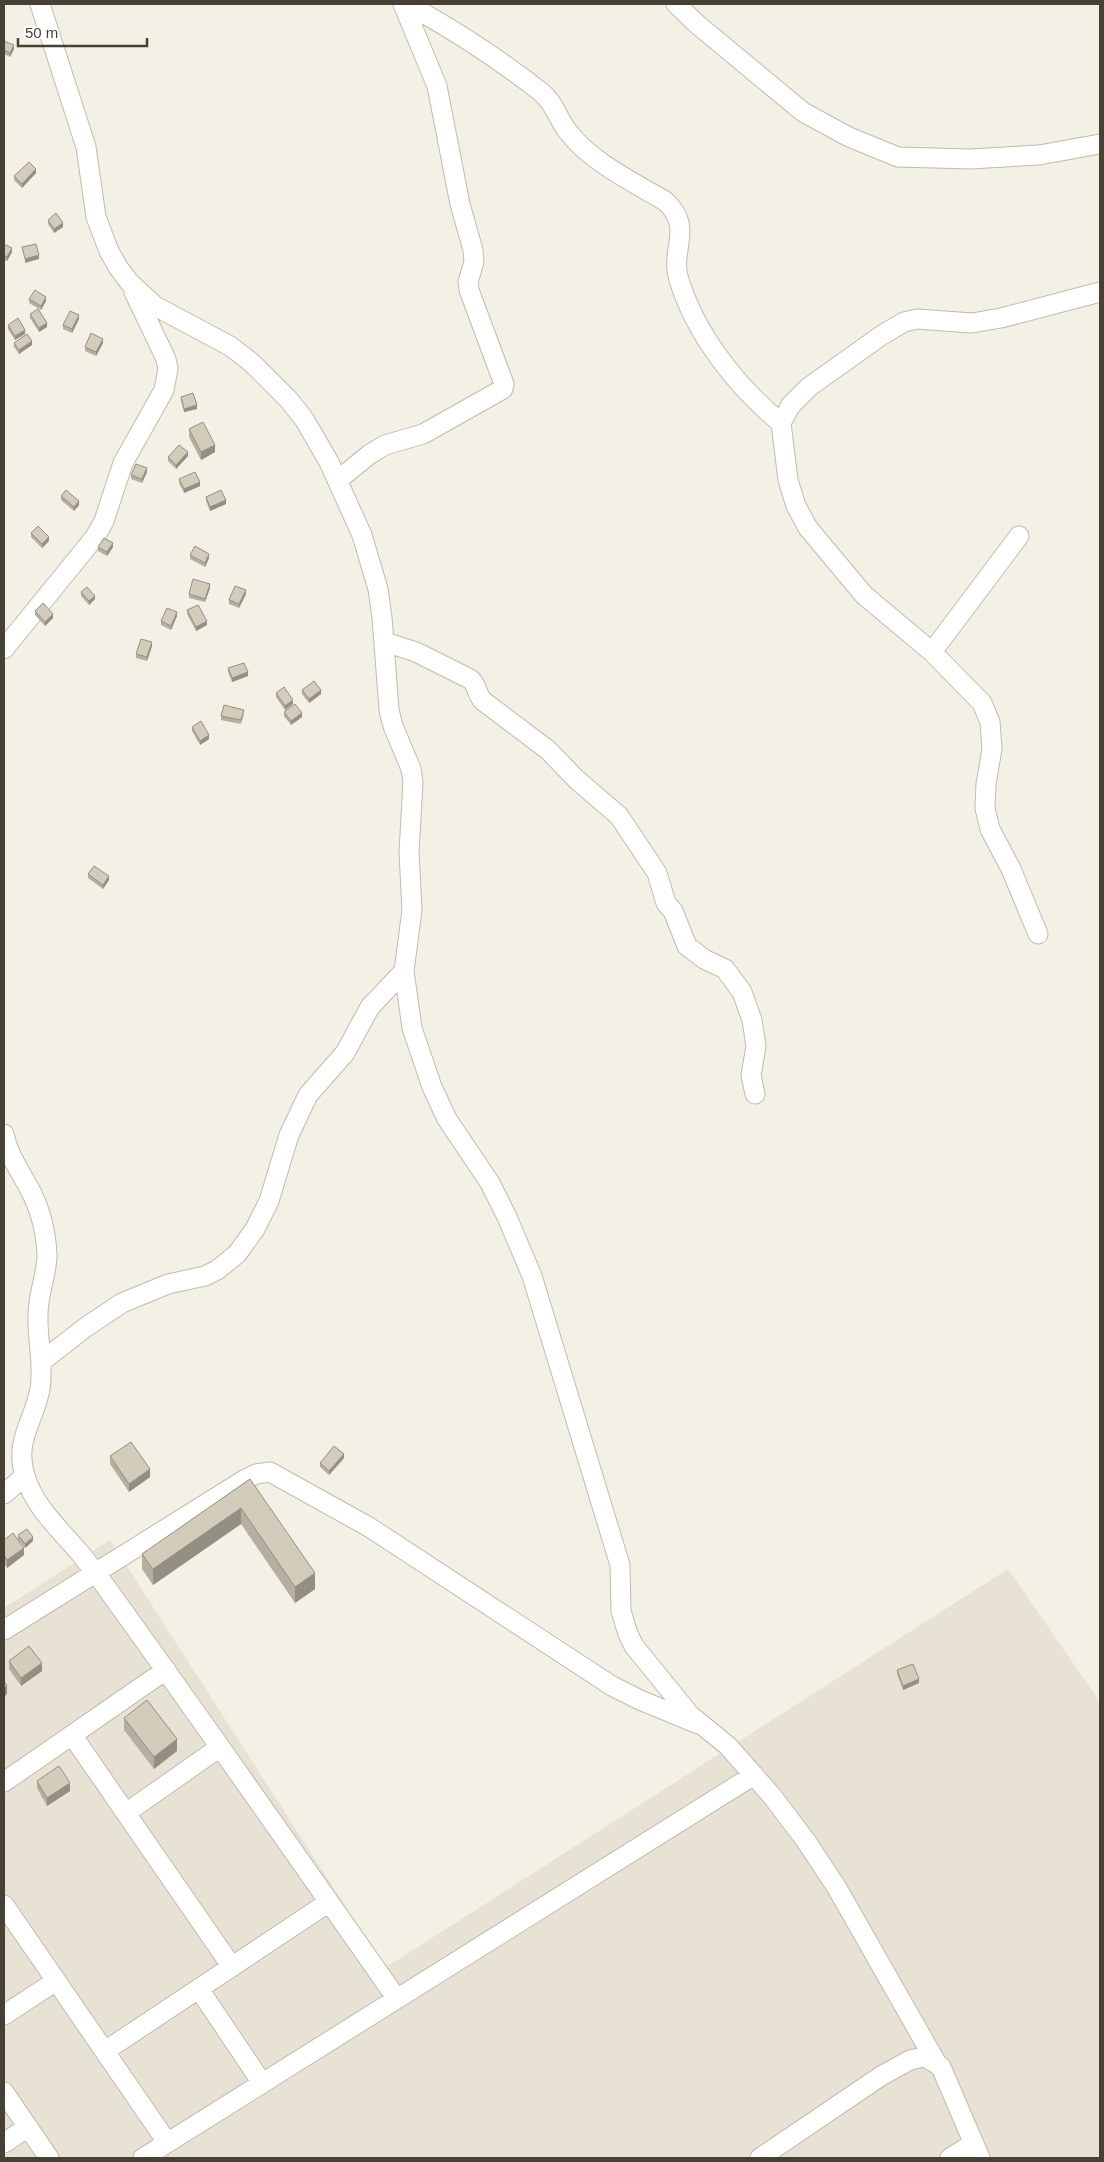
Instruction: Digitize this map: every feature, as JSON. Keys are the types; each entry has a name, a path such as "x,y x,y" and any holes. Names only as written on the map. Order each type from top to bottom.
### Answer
{"street":[{"path":"4,649 96,537 104,521 123,463 164,390 168,369 166,359 129,282 108,251 101,234 94,207 86,147 40,4"},
{"path":"338,480 370,454 385,445 423,434 489,398 503,389 504,384 469,290 468,282 474,262 473,250 458,195 437,86 404,4"},
{"path":"408,4 455,30 542,93 555,107 568,132 584,148 676,211 680,233 678,277 687,302 708,340 724,363 781,422 788,480 796,506 808,528 864,595 932,652 982,703 990,722 992,749 986,784 985,808 990,829 1011,869 1038,934"},
{"path":"676,4 698,25 803,112 849,137 898,157 970,159 1039,156 1100,144"},
{"path":"129,282 142,295 169,315 230,346 271,380 304,419 318,440 359,526 378,589 385,642 389,710 413,782 408,852 412,910 404,971 412,1028 432,1086 447,1119 490,1183 508,1217 532,1276 620,1565 621,1611 628,1634 634,1646 700,1725 728,1746 783,1811 837,1888 936,2062 941,2067 977,2150 950,2158"},
{"path":"781,422 791,405 809,387 893,326 917,319 972,323 1001,318 1100,292"},
{"path":"932,652 1019,536"},
{"path":"385,642 416,652 474,682 479,697 483,701 548,750 576,779 619,816 657,873 666,903 673,911 686,946 704,959 725,969 742,992 754,1028 756,1046 751,1075 755,1094"},
{"path":"41,1362 86,1326 122,1303 168,1284 205,1276 237,1254 255,1228 269,1201 289,1135 308,1095 345,1053 370,1007 404,971"},
{"path":"4,1134 11,1158 34,1199 44,1228 47,1259 38,1313 41,1362 40,1391 22,1440 25,1476 42,1509 96,1572 397,1999"},
{"path":"4,1630 244,1480 256,1474 270,1472 369,1527 612,1686 700,1725"},
{"path":"4,1494 25,1476"},
{"path":"4,1782 166,1670"},
{"path":"72,1735 232,1966"},
{"path":"126,1813 220,1747"},
{"path":"143,2158 754,1776"},
{"path":"105,2051 329,1902"},
{"path":"4,1905 167,2142"},
{"path":"4,2015 56,1981"},
{"path":"199,1989 262,2083"},
{"path":"760,2158 881,2076 916,2058 923,2057 936,2062"},
{"path":"4,2092 49,2158"},
{"path":"4,2143 28,2127"}],"shaded area":[{"path":"110,1540 385,1968 1008,1569 1100,1702 1100,2158 4,2158 4,1608"}],"building":[{"path":"4,41 14,45 10,53 4,50"},
{"path":"29,162 36,169 22,184 14,176"},
{"path":"56,213 63,223 54,229 48,220"},
{"path":"4,244 12,248 7,257 4,256"},
{"path":"36,244 39,255 25,259 22,247"},
{"path":"35,290 46,297 41,306 29,299"},
{"path":"38,309 47,323 39,328 30,314"},
{"path":"70,311 79,315 72,329 63,325"},
{"path":"18,318 25,330 15,336 8,325"},
{"path":"91,333 103,339 96,352 85,347"},
{"path":"27,334 32,341 19,350 14,343"},
{"path":"193,393 197,405 184,409 181,397"},
{"path":"203,422 215,445 201,452 189,429"},
{"path":"179,445 188,452 176,465 168,457"},
{"path":"136,464 147,468 142,479 131,475"},
{"path":"195,472 200,482 184,489 179,479"},
{"path":"66,490 79,501 74,507 61,496"},
{"path":"221,490 226,500 210,507 206,497"},
{"path":"38,526 49,537 42,544 31,533"},
{"path":"104,538 113,543 107,552 98,547"},
{"path":"195,546 209,554 205,563 190,555"},
{"path":"193,579 210,584 205,599 189,594"},
{"path":"235,586 246,590 239,604 229,600"},
{"path":"87,587 95,596 89,601 81,592"},
{"path":"43,603 53,614 45,622 35,611"},
{"path":"198,605 207,621 196,627 187,610"},
{"path":"167,608 177,612 171,626 161,621"},
{"path":"141,639 152,642 147,657 136,654"},
{"path":"244,663 248,672 232,678 228,668"},
{"path":"314,681 321,690 309,699 302,690"},
{"path":"284,687 293,700 285,706 276,693"},
{"path":"295,704 302,713 291,721 284,712"},
{"path":"224,705 244,710 241,720 221,716"},
{"path":"201,721 209,735 200,741 192,727"},
{"path":"94,866 109,876 103,885 88,874"},
{"path":"131,1442 150,1469 129,1484 110,1456"},
{"path":"334,1446 344,1454 329,1471 320,1463"},
{"path":"250,1479 315,1573 295,1587 241,1508 153,1569 142,1554"},
{"path":"27,1529 33,1537 25,1544 18,1535"},
{"path":"13,1533 24,1548 7,1560 4,1555 4,1540"},
{"path":"29,1646 42,1663 21,1678 9,1661"},
{"path":"913,1664 919,1679 903,1686 897,1670"},
{"path":"147,1700 177,1739 154,1757 124,1718"},
{"path":"59,1766 70,1783 47,1798 37,1781"}]}
